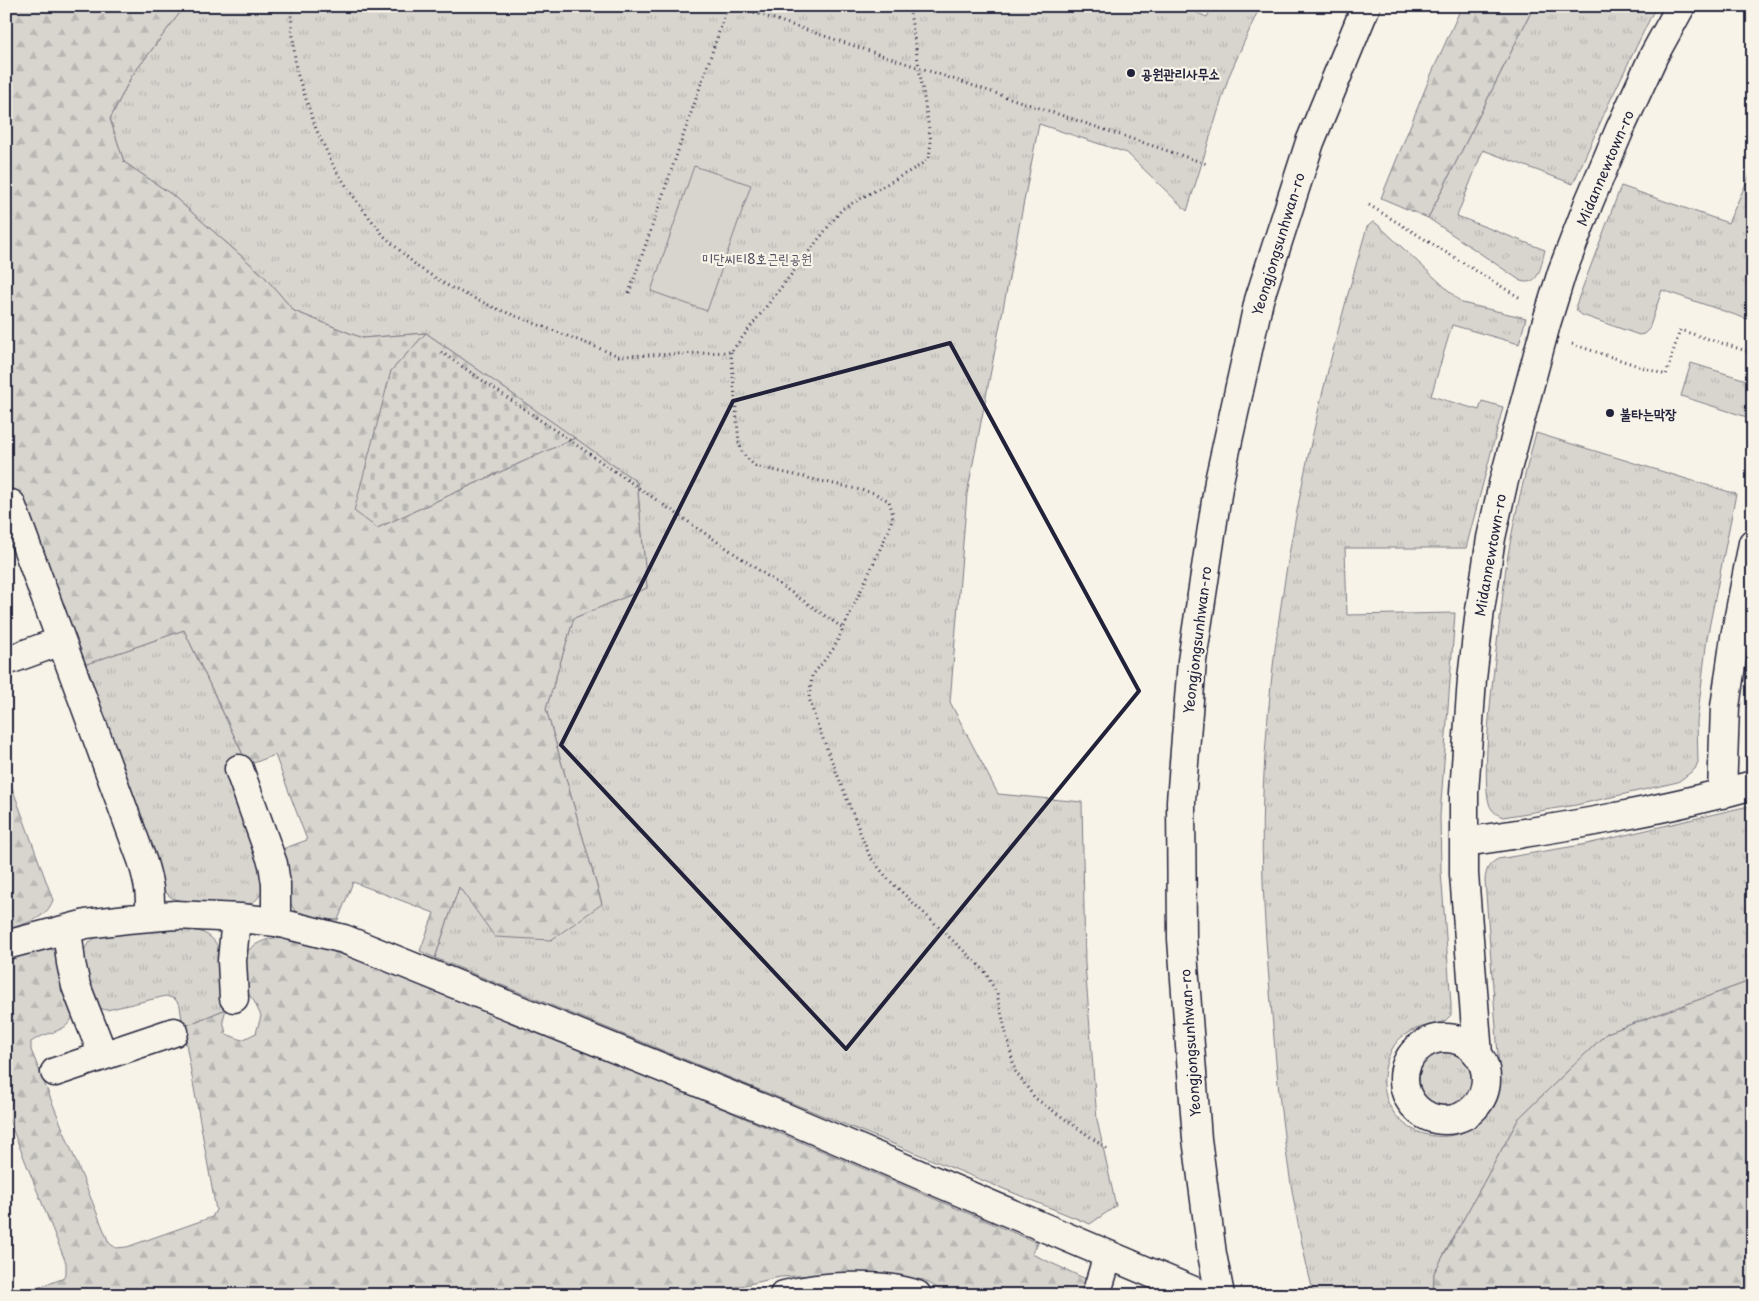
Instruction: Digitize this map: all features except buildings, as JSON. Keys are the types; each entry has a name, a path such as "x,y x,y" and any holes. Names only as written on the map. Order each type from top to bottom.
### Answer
{"street":[{"name":"Yeongjongsunhwan-ro","path":"1220,1295 1212,1254 1197,1139 1182,939 1181,801 1192,661 1219,482 1258,300 1310,142 1366,6"},
{"name":"Midannewtown-ro","path":"1478,1054 1464,874 1464,793 1472,679 1491,538 1503,484 1562,272 1620,129 1654,55 1680,6"},
{"path":"12,504 149,882 151,904 149,917"},
{"path":"1722,794 1725,707 1737,627 1753,543"},
{"path":"6,661 61,641"},
{"path":"239,769 273,864 276,884 276,922"},
{"path":"1464,842 1598,821 1722,794 1753,785"},
{"path":"6,945 86,924 175,915 276,922 344,939 784,1117 1203,1295"},
{"path":"234,998 232,961 236,918"},
{"path":"67,929 71,964 76,986 103,1055"},
{"path":"55,1072 174,1032"},
{"path":"1096,1295 1108,1256"},
{"path":"784,1295 848,1287 886,1288 918,1295"}],"path":[{"path":"294,6 291,15 296,70 320,137 335,168 358,203 384,236 418,266 450,287 496,308 619,356 732,352"},
{"path":"630,293 728,6"},
{"path":"735,6 1207,164"},
{"path":"909,6 931,141 929,158 919,166 842,209 732,352 739,443 743,454 755,466 874,493 889,501 893,515 889,530 834,648 812,676 809,698 816,720 870,858 889,880 984,970 997,994 1015,1071 1035,1098 1109,1150"},
{"path":"1096,12 1099,6"},
{"path":"1369,205 1525,301"},
{"path":"1569,343 1666,374 1680,330 1753,353"},
{"path":"441,352 843,628"}],"highlighted area":[{"path":"950,343 1139,691 846,1049 561,745 733,401"}],"green space":[{"path":"6,6 185,6 131,77 110,119 124,162 171,194 264,276 294,311 362,338 426,333 391,371 377,528 575,438 637,482 647,588 574,618 546,709 602,904 551,940 495,937 459,887 435,958 420,951 434,913 353,882 338,920 313,918 299,914 294,910 287,894 280,850 307,840 275,755 248,765 184,630 78,667 14,494 6,488"},
{"name":"미단씨티8호근린공원","path":"185,6 1181,6 1207,17 1212,6 1260,6 1229,76 1187,211 1127,153 1039,124 967,494 950,702 998,794 1082,802 1085,964 1097,1120 1116,1206 1090,1224 435,958 459,887 602,904 546,709 574,618 647,588 637,482 426,333 362,338 294,311 264,276 171,194 124,162 110,119 131,77"},
{"path":"1462,6 1534,6 1428,218 1381,198 1430,77"},
{"path":"1534,6 1656,6 1609,103 1573,184 1483,150 1457,216 1545,250 1539,273 1532,281 1527,282 1521,281 1428,218"},
{"path":"694,166 751,185 707,311 651,291"},
{"path":"1753,168 1753,321 1662,290 1649,329 1644,334 1639,335 1582,315 1577,311 1576,305 1621,186 1728,223"},
{"path":"1373,222 1462,303 1526,318 1519,344 1452,325 1431,396 1479,410 1482,401 1503,407 1466,548 1345,548 1347,615 1455,613 1440,816 1441,871 1451,1015 1445,1021 1411,1031 1398,1040 1392,1049 1385,1069 1385,1091 1392,1110 1405,1124 1422,1133 1440,1136 1459,1133 1477,1123 1493,1101 1499,1068 1485,880 1487,870 1492,863 1498,859 1587,844 1753,805 1753,980 1607,1033 1519,1118 1434,1273 1433,1295 1314,1295 1299,1228 1283,1128 1264,910 1263,793 1275,649 1285,578 1312,436 1329,366 1367,227"},
{"path":"426,333 575,438 377,528 354,511 391,371"},
{"path":"1691,363 1753,382 1753,419 1681,396"},
{"path":"1536,433 1736,494 1707,638 1697,722 1698,762 1695,769 1678,782 1576,805 1503,817 1492,810 1487,795 1486,774 1489,718 1507,563 1517,509"},
{"path":"184,630 244,757 228,762 266,884 257,899 252,903 229,905 182,901 172,898 163,889 78,667"},
{"path":"6,771 53,900 50,907 34,920 6,930"},
{"path":"191,929 209,936 219,950 224,970 226,1009 183,1027 180,1006 175,999 166,996 107,1010 98,1007 92,1002 83,959 84,951 91,941 107,933"},
{"path":"278,937 307,943 427,983 1038,1243 1032,1254 1088,1280 1087,1295 949,1295 924,1280 867,1272 780,1277 727,1289 712,1295 18,1295 62,1279 66,1273 66,1263 6,1113 6,961 44,947 59,952 74,1011 72,1018 63,1028 31,1042 31,1050 109,1243 116,1248 127,1247 212,1217 216,1210 183,1027 226,1009 223,1020 226,1034 242,1040 256,1033 261,1016 254,1001 246,991 245,954 260,942"},
{"path":"1753,980 1753,1295 1433,1295 1434,1273 1519,1118 1607,1033"},
{"path":"1446,1052 1456,1054 1465,1060 1471,1069 1473,1079 1471,1089 1465,1098 1456,1104 1446,1106 1436,1104 1427,1098 1421,1089 1419,1079 1421,1069 1427,1060 1436,1054"}],"place":[{"name":"공원관리사무소","path":"1131,73"},
{"name":"불타는막장","path":"1610,413"}]}
